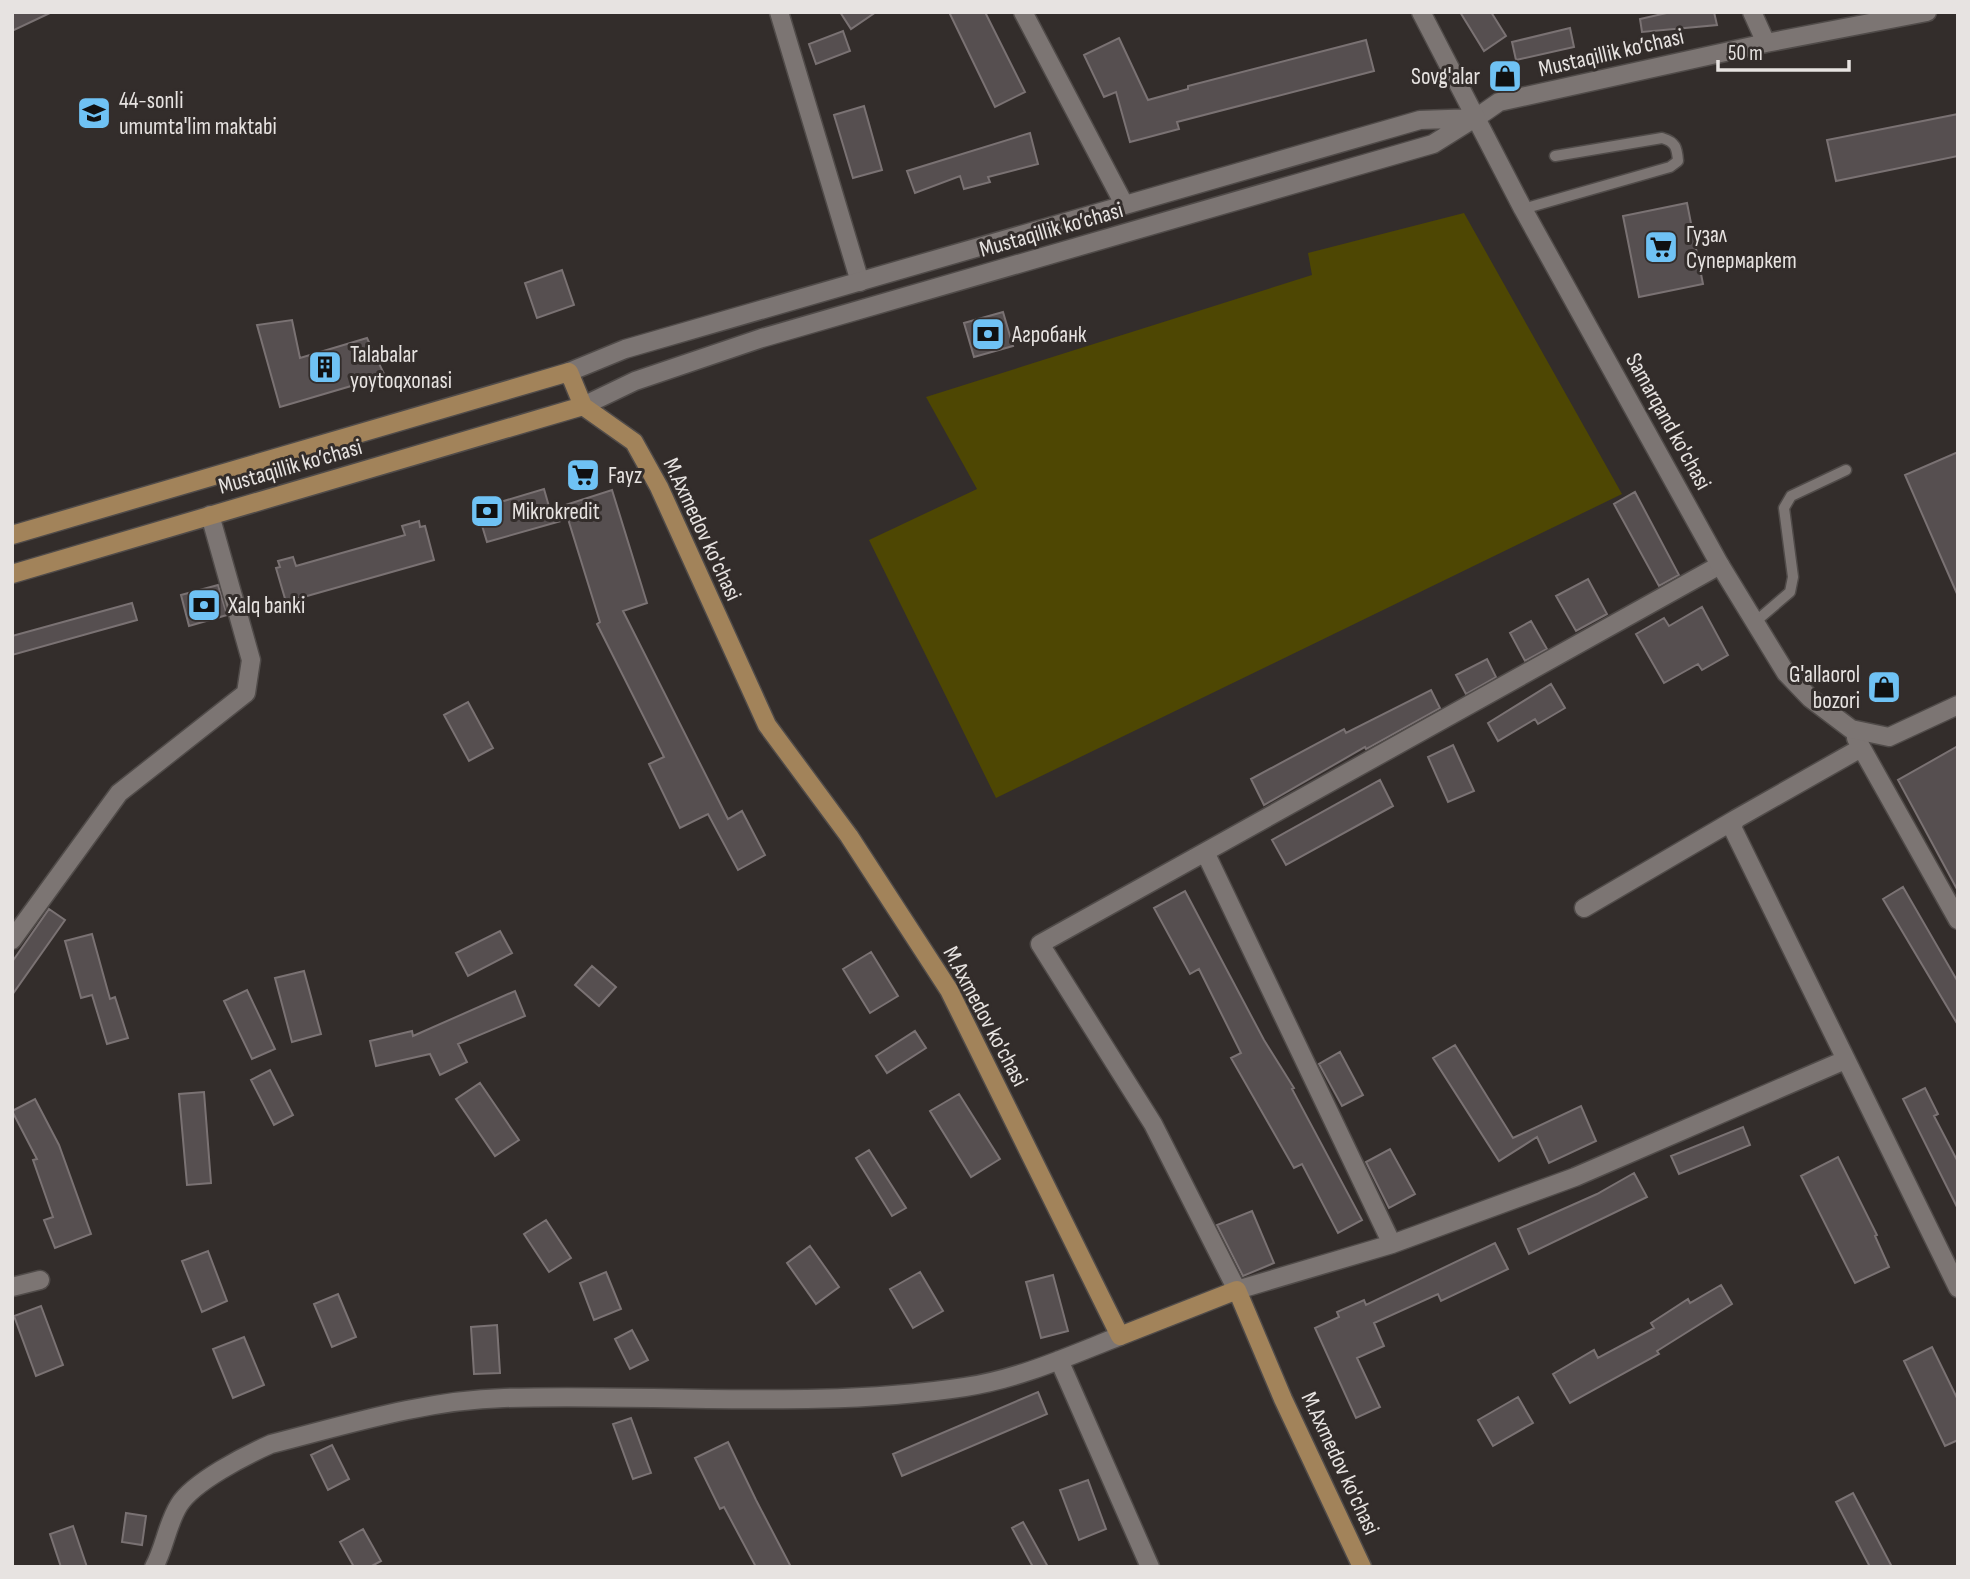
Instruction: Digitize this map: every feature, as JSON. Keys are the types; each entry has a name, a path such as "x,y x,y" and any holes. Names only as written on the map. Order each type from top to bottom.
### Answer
{"main road":[{"path":"569,372 583,406"},
{"name":"Mustaqillik ko’chasi","path":"12,535 569,372"},
{"name":"Mustaqillik ko’chasi","path":"12,574 583,406"},
{"name":"M.Axmedov ko'chasi","path":"583,406 634,442 659,486 767,726 849,836 949,990 1120,1336"},
{"path":"1120,1336 1230,1293"},
{"name":"M.Axmedov ko'chasi","path":"1230,1293 1362,1567"}],"street":[{"path":"779,12 860,282"},
{"path":"1023,12 1124,204"},
{"name":"Samarqand ko'chasi","path":"1420,12 1523,208 1720,565 1786,673 1810,698 1851,729 1889,737 1958,705"},
{"path":"1752,12 1766,43"},
{"name":"Mustaqillik ko’chasi","path":"583,406 635,381 762,338 1433,144 1499,102 1766,43 1927,12"},
{"name":"Mustaqillik ko’chasi","path":"569,372 625,349 1420,120 1476,118"},
{"path":"12,940 119,793 246,693 251,660 210,516"},
{"path":"1720,565 1040,944 1153,1124 1230,1293 1392,1244 1574,1177 1845,1060"},
{"path":"1851,729 1958,920"},
{"path":"1584,908 1861,748"},
{"path":"1736,819 1732,827 1736,841 1958,1288"},
{"path":"1205,852 1392,1244"},
{"path":"12,1287 40,1280"},
{"path":"154,1567 180,1503 188,1494 249,1454 271,1444 426,1407 502,1398 887,1395 966,1387 1021,1375 1120,1336"},
{"path":"1059,1360 1150,1567"}],"lane":[{"path":"1523,208 1670,167 1678,161 1677,148 1671,140 1662,138 1555,156"},
{"path":"1755,622 1790,592 1793,577 1784,508 1791,496 1846,470"}],"shaded area":[{"path":"1464,213 1622,494 996,798 869,540 977,489 926,397 1312,275 1308,253"}],"building":[{"path":"12,12 52,12 12,31"},
{"path":"840,12 876,12 851,29"},
{"path":"949,12 985,12 1025,92 995,107"},
{"path":"1460,12 1491,12 1506,36 1484,51"},
{"path":"1671,12 1714,12 1717,25 1642,32 1640,19"},
{"path":"1570,28 1574,47 1516,60 1512,42"},
{"path":"843,31 850,51 816,64 809,44"},
{"path":"1119,38 1148,100 1188,89 1188,86 1366,40 1374,71 1177,122 1179,129 1130,142 1116,92 1104,97 1084,55"},
{"path":"864,106 882,170 853,178 834,115"},
{"path":"1958,114 1958,156 1836,181 1827,140"},
{"path":"1030,133 1038,164 988,177 990,182 964,189 960,176 915,193 907,171"},
{"path":"1687,203 1703,284 1639,297 1623,216"},
{"path":"562,270 574,305 537,318 525,283"},
{"name":"Агробанк","path":"1003,312 1013,346 974,357 964,323"},
{"name":"Talabalar yoytoqxonasi","path":"292,320 300,358 367,338 385,376 280,407 257,325"},
{"path":"1958,452 1958,596 1905,475"},
{"path":"544,489 550,510 612,490 647,603 623,611 728,819 742,811 765,855 738,870 708,814 680,828 649,764 664,757 597,624 600,622 568,519 487,542 477,509"},
{"path":"1635,492 1679,575 1659,586 1614,504"},
{"path":"419,521 420,527 425,526 434,560 286,602 276,568 280,567 278,561 293,557 296,566 405,535 402,526"},
{"path":"1588,579 1607,614 1576,631 1556,596"},
{"name":"Xalq banki","path":"218,585 227,615 189,626 181,595"},
{"path":"132,603 137,620 12,655 12,636"},
{"path":"1702,607 1728,655 1702,670 1698,664 1664,683 1636,634 1664,618 1669,626"},
{"path":"1531,621 1547,649 1525,661 1510,633"},
{"path":"1487,659 1496,677 1466,694 1456,675"},
{"path":"1551,684 1565,708 1538,724 1535,719 1498,741 1488,723"},
{"path":"1431,690 1440,708 1264,805 1251,779 1344,729 1346,733"},
{"path":"468,702 493,748 469,761 444,715"},
{"path":"1453,745 1474,791 1448,802 1428,757"},
{"path":"1958,746 1958,891 1898,780"},
{"path":"1380,780 1393,806 1286,865 1272,840"},
{"path":"1903,887 1958,982 1958,1025 1883,899"},
{"path":"1185,891 1264,1040 1294,1088 1292,1089 1362,1220 1338,1233 1302,1164 1294,1168 1231,1058 1241,1053 1199,969 1190,974 1154,908"},
{"path":"49,909 65,920 12,995 12,962"},
{"path":"500,931 512,953 468,976 456,953"},
{"path":"92,934 110,999 115,997 128,1038 107,1044 92,995 81,998 65,941"},
{"path":"871,952 898,996 870,1013 843,969"},
{"path":"592,966 616,987 599,1006 575,985"},
{"path":"304,971 321,1034 292,1042 275,978"},
{"path":"247,990 275,1049 252,1059 224,1001"},
{"path":"515,991 525,1016 458,1044 467,1062 440,1075 430,1054 376,1066 370,1041 412,1031 413,1036"},
{"path":"915,1031 926,1048 887,1073 876,1056"},
{"path":"1455,1045 1513,1138 1581,1106 1596,1141 1549,1163 1537,1137 1499,1161 1433,1058"},
{"path":"1340,1052 1363,1095 1342,1106 1319,1064"},
{"path":"270,1070 293,1115 274,1125 251,1080"},
{"path":"480,1083 519,1140 495,1156 456,1099"},
{"path":"1925,1088 1938,1114 1934,1116 1958,1162 1958,1209 1903,1099"},
{"path":"204,1092 211,1183 187,1185 179,1094"},
{"path":"959,1094 1000,1159 971,1177 930,1111"},
{"path":"35,1099 59,1145 91,1234 55,1248 44,1220 53,1217 33,1160 37,1159 12,1111"},
{"path":"1743,1127 1750,1145 1679,1174 1671,1156"},
{"path":"1390,1149 1415,1194 1389,1208 1366,1162"},
{"path":"869,1150 906,1208 892,1216 856,1158"},
{"path":"1838,1157 1877,1235 1875,1236 1889,1267 1855,1283 1801,1176"},
{"path":"1634,1173 1647,1197 1529,1254 1518,1229 1597,1194"},
{"path":"1252,1211 1274,1263 1243,1276 1217,1225"},
{"path":"546,1220 571,1258 549,1272 524,1234"},
{"path":"1495,1243 1508,1269 1441,1301 1438,1294 1374,1323 1384,1346 1357,1358 1380,1407 1356,1418 1315,1328 1339,1317 1337,1312 1364,1300 1366,1305"},
{"path":"810,1246 839,1287 816,1304 787,1263"},
{"path":"208,1251 227,1301 202,1312 182,1261"},
{"path":"606,1272 621,1309 594,1320 580,1283"},
{"path":"920,1272 943,1311 913,1328 890,1289"},
{"path":"1053,1275 1068,1331 1041,1338 1026,1282"},
{"path":"1721,1285 1732,1304 1657,1351 1659,1354 1570,1403 1553,1374 1594,1350 1598,1358 1654,1328 1651,1323 1688,1299 1690,1303"},
{"path":"338,1294 356,1337 332,1347 314,1304"},
{"path":"41,1306 63,1365 36,1376 14,1316"},
{"path":"497,1325 500,1373 474,1374 471,1327"},
{"path":"632,1330 648,1360 630,1369 615,1339"},
{"path":"244,1337 264,1385 233,1398 213,1349"},
{"path":"1932,1347 1958,1400 1958,1440 1945,1446 1904,1361"},
{"path":"1038,1392 1047,1414 902,1476 893,1454"},
{"path":"1518,1397 1533,1423 1493,1446 1478,1420"},
{"path":"631,1418 651,1473 633,1479 613,1424"},
{"path":"728,1442 791,1567 756,1567 724,1507 720,1509 695,1458"},
{"path":"332,1445 349,1479 328,1490 311,1455"},
{"path":"1088,1480 1106,1529 1079,1540 1060,1490"},
{"path":"1853,1493 1892,1567 1870,1567 1836,1502"},
{"path":"126,1513 146,1516 142,1545 122,1542"},
{"path":"1023,1522 1048,1567 1033,1567 1012,1528"},
{"path":"73,1526 87,1567 61,1567 50,1534"},
{"path":"363,1529 381,1561 370,1567 354,1567 340,1542"}],"place":[{"name":"Sovg'alar","path":"1505,76"},
{"name":"44-sonli umumta'lim maktabi","path":"94,113"},
{"name":"Гузал Супермаркет","path":"1661,247"},
{"name":"Агробанк","path":"988,334"},
{"name":"Talabalar yoytoqxonasi","path":"325,367"},
{"name":"Fayz","path":"583,475"},
{"name":"Mikrokredit","path":"487,511"},
{"name":"Xalq banki","path":"204,605"},
{"name":"G'allaorol bozori","path":"1884,687"}]}
